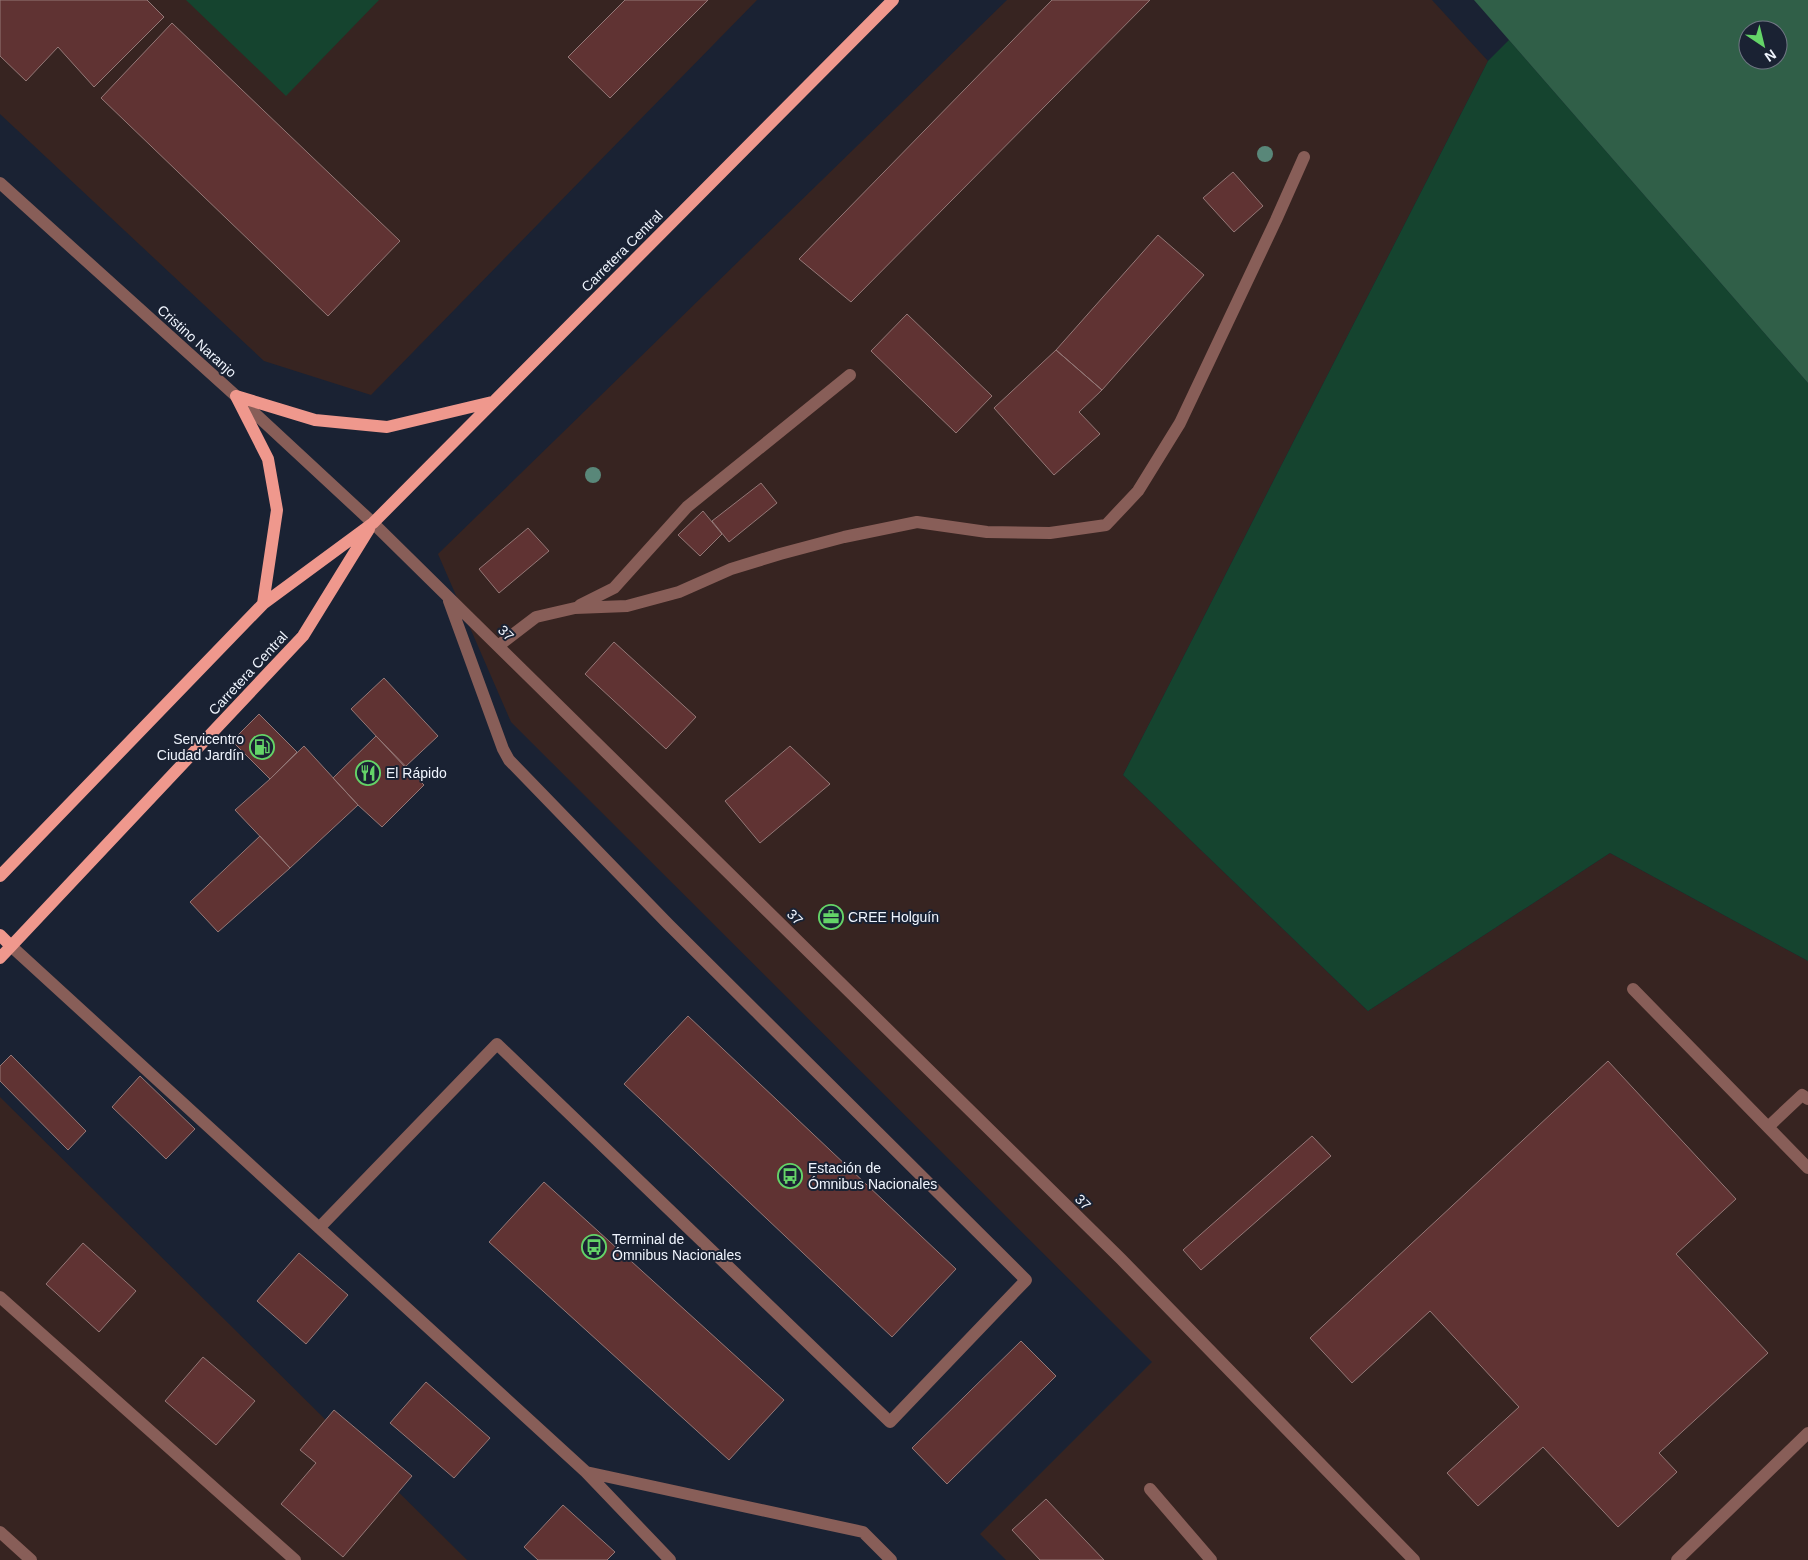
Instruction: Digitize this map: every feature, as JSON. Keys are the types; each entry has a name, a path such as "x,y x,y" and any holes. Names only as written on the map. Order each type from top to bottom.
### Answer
{"main road":[{"name":"Carretera Central","path":"0,876 263,604 373,523 893,0"},
{"path":"236,396 316,420 387,428 492,402"},
{"path":"236,396 268,459 277,510 263,604"},
{"name":"Carretera Central","path":"0,958 304,636 373,523"},
{"path":"0,935 11,946"}],"street":[{"path":"498,646 536,616 575,608 627,606 680,592 731,569 844,536 917,522 986,532 1050,533 1106,525 1138,491 1180,422 1304,157"},
{"name":"Cristino Naranjo","path":"2,189 236,396 373,523"},
{"path":"575,608 614,588 687,507 850,375"},
{"name":"37","path":"373,523 1121,1260 1414,1560"},
{"name":"37","path":"320,1228 497,1044 890,1422 1026,1280 668,924 509,760 502,749 448,596"},
{"path":"11,946 586,1472 670,1560"},
{"path":"1633,989 1808,1168"},
{"path":"1768,1127 1802,1095 1808,1099"},
{"path":"0,1297 295,1560"},
{"path":"1677,1560 1808,1433"},
{"path":"586,1472 863,1532 891,1560"},
{"path":"1150,1489 1211,1560"},
{"path":"0,1532 31,1560"}],"shaded area":[{"path":"0,0 757,0 371,395 264,361 0,114"},
{"path":"1007,0 1432,0 1488,61 1123,775 1368,1011 1610,853 1808,961 1808,1560 1006,1560 980,1534 1152,1362 511,722 438,554"},
{"path":"0,1097 467,1560 0,1560"}],"green space":[{"path":"186,0 379,0 286,96"},
{"path":"1474,0 1808,0 1808,383"},
{"path":"1509,40 1808,383 1808,961 1610,853 1368,1011 1123,775 1488,61"}],"building":[{"path":"0,0 147,0 164,17 94,87 58,47 26,81 0,56"},
{"path":"625,0 708,0 610,98 568,57"},
{"path":"1052,0 1150,0 851,302 799,259"},
{"path":"172,23 400,241 328,316 101,98"},
{"path":"1233,172 1263,206 1234,232 1203,198"},
{"path":"1158,235 1204,275 1102,390 1056,350"},
{"path":"907,314 992,396 956,433 871,351"},
{"path":"1056,350 1102,390 1079,412 1100,434 1054,475 994,408"},
{"path":"761,483 777,503 729,542 712,521"},
{"path":"703,511 722,534 700,556 678,535"},
{"path":"528,528 549,551 499,593 479,569"},
{"path":"614,642 696,717 666,749 585,674"},
{"path":"384,678 438,736 405,767 351,709"},
{"path":"259,714 297,752 270,779 232,741"},
{"path":"376,736 424,785 382,827 333,778"},
{"path":"304,746 358,805 290,868 235,810"},
{"path":"790,746 830,784 760,843 725,801"},
{"path":"260,836 290,868 218,932 190,902"},
{"name":"Estación de Ómnibus Nacionales","path":"688,1016 956,1269 892,1337 624,1084"},
{"path":"11,1055 86,1131 68,1150 0,1081 0,1066"},
{"path":"1608,1061 1736,1199 1676,1254 1768,1353 1659,1453 1677,1472 1618,1527 1543,1447 1478,1506 1447,1473 1519,1407 1430,1311 1352,1383 1310,1338"},
{"path":"140,1076 195,1129 166,1159 112,1107"},
{"path":"1312,1136 1331,1156 1201,1270 1183,1250"},
{"path":"544,1182 784,1400 729,1460 489,1242"},
{"path":"83,1243 136,1291 99,1332 46,1284"},
{"path":"299,1253 348,1295 306,1344 257,1301"},
{"path":"1021,1341 1056,1376 947,1484 912,1448"},
{"path":"203,1357 255,1401 216,1445 165,1401"},
{"path":"426,1382 490,1438 454,1478 390,1423"},
{"path":"334,1410 412,1476 343,1557 281,1504 316,1463 300,1450"},
{"path":"1046,1499 1104,1560 1040,1560 1012,1530"},
{"path":"563,1505 615,1552 607,1560 538,1560 524,1547"}],"place":[{"name":"Servicentro Ciudad Jardín","path":"262,747"},
{"name":"El Rápido","path":"368,773"},
{"name":"CREE Holguín","path":"831,917"},
{"name":"Estación de Ómnibus Nacionales","path":"790,1176"},
{"name":"Terminal de Ómnibus Nacionales","path":"594,1247"}]}
